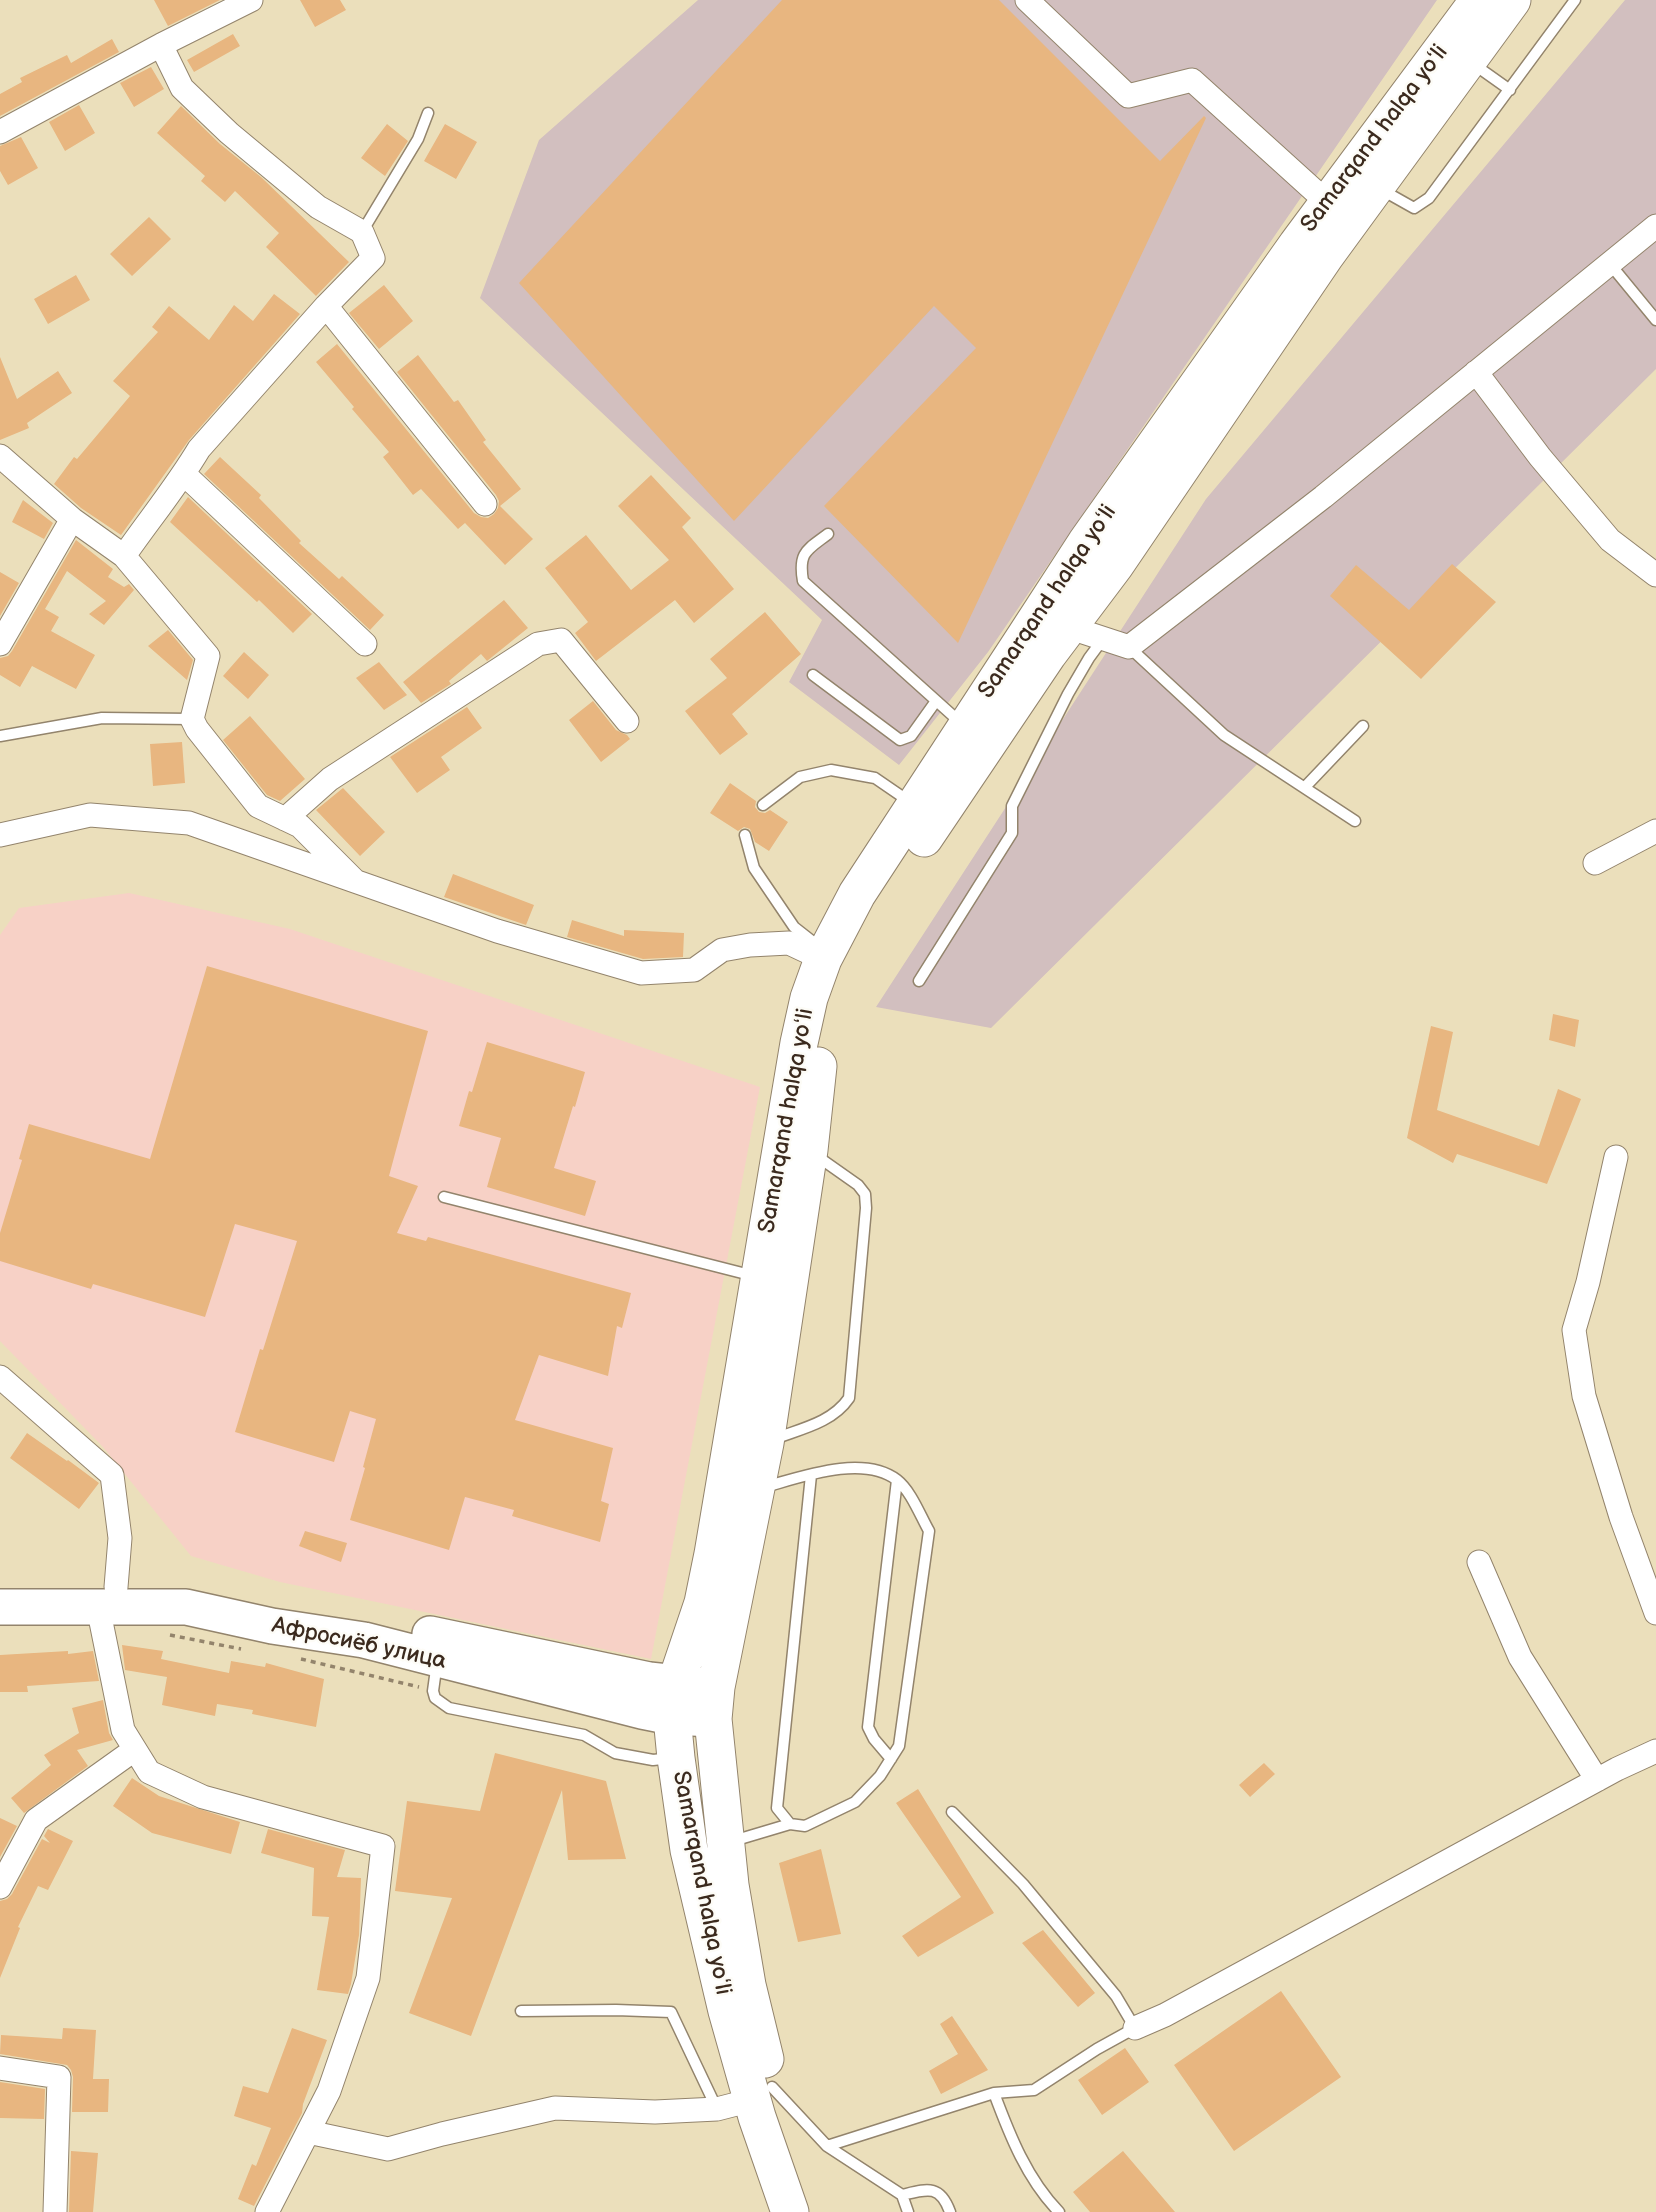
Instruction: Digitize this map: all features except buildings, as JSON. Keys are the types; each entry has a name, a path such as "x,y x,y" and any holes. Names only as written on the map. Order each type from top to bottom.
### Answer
{"highway":[{"name":"Samarqand halqa yoʻli","path":"790,2212 762,2094 730,1885 714,1703 765,1443 809,1150 818,1062 842,975 876,910 1047,640 1101,521 1297,245 1479,0"},
{"name":"Samarqand halqa yoʻli","path":"815,2212 727,2011 689,1850 676,1758 674,1700 703,1603 809,998 825,955 857,894 966,727 1115,565 1325,256 1512,0"}],"main road":[{"name":"Афросиёб улица","path":"0,1590 288,1607 369,1621 649,1680 674,1700"},
{"name":"Афросиёб улица","path":"0,1607 107,1597 186,1606 272,1626 364,1640 435,1675 642,1712 674,1700 714,1703"}],"street":[{"path":"0,132 251,0"},
{"path":"1027,0 1128,96 1192,80 1329,204"},
{"path":"124,556 199,449 326,306 373,258 362,232 318,207 229,134 182,88 161,45"},
{"path":"1047,640 1103,639 1129,647 1323,497 1656,226"},
{"path":"326,306 485,504"},
{"path":"1476,372 1540,457 1610,540 1656,575"},
{"path":"0,456 72,519 124,556 208,656 192,719 197,729 258,806 300,826 355,881"},
{"path":"184,474 365,644"},
{"path":"0,644 72,519"},
{"path":"285,819 330,779 538,644 561,640 627,721"},
{"path":"0,835 90,815 189,823 497,931 641,973 694,971 722,950 750,945 789,943 825,955"},
{"path":"1595,863 1656,831"},
{"path":"1616,1157 1588,1282 1574,1330 1584,1396 1621,1517 1656,1613"},
{"path":"0,1377 113,1475 120,1538 107,1597 123,1730 149,1772 203,1797 383,1846 368,1978 329,2091 267,2212"},
{"path":"1479,1562 1520,1657 1597,1780"},
{"path":"0,1887 36,1820 134,1750"},
{"path":"1135,2028 1165,2015 1597,1780 1656,1751"},
{"path":"0,2068 59,2077 55,2212"},
{"path":"309,2132 387,2149 555,2108 655,2112 717,2109 762,2094"}],"lane":[{"path":"1376,187 1414,208 1429,198 1575,0"},
{"path":"1468,60 1510,90"},
{"path":"362,232 418,139 428,113"},
{"path":"1610,264 1656,320"},
{"path":"828,534 804,552 801,568 803,581 966,727"},
{"path":"919,981 1012,833 1012,806 1068,694 1103,639"},
{"path":"1129,647 1224,735 1355,821"},
{"path":"813,675 900,740 911,736 936,701"},
{"path":"0,736 102,718 192,719"},
{"path":"1305,786 1363,726"},
{"path":"763,805 800,777 831,771 875,778 915,805"},
{"path":"745,835 754,869 794,928 825,955"},
{"path":"765,1443 830,1418 849,1398 865,1194 858,1185 809,1150"},
{"path":"444,1197 760,1278"},
{"path":"726,1842 790,1824 805,1826 855,1802 880,1776 899,1746 929,1531 913,1501 897,1480 871,1468 831,1470 755,1490"},
{"path":"790,1824 777,1808 811,1475"},
{"path":"891,1759 874,1739 868,1727 897,1480"},
{"path":"435,1675 435,1698 449,1708 584,1735 615,1753 653,1760 676,1758"},
{"path":"827,2146 994,2093 1034,2090 1135,2028 1116,1996 1023,1884 951,1812"},
{"path":"521,2011 671,2012 717,2109"},
{"path":"994,2093 1016,2150 1059,2212"},
{"path":"762,2094 827,2146 902,2195 908,2212"},
{"path":"902,2195 929,2189 938,2192 946,2199 950,2212"}],"path":[{"path":"165,1634 247,1650"},
{"path":"302,1660 435,1675"}],"shaded area":[{"path":"698,0 1437,0 988,652 899,765 789,682 822,620 480,298 539,140"},
{"path":"1625,0 1656,0 1656,369 991,1028 876,1007 1206,499"},
{"path":"129,893 290,929 760,1087 651,1659 280,1582 191,1556 103,1447 0,1341 0,935 19,908"}]}
